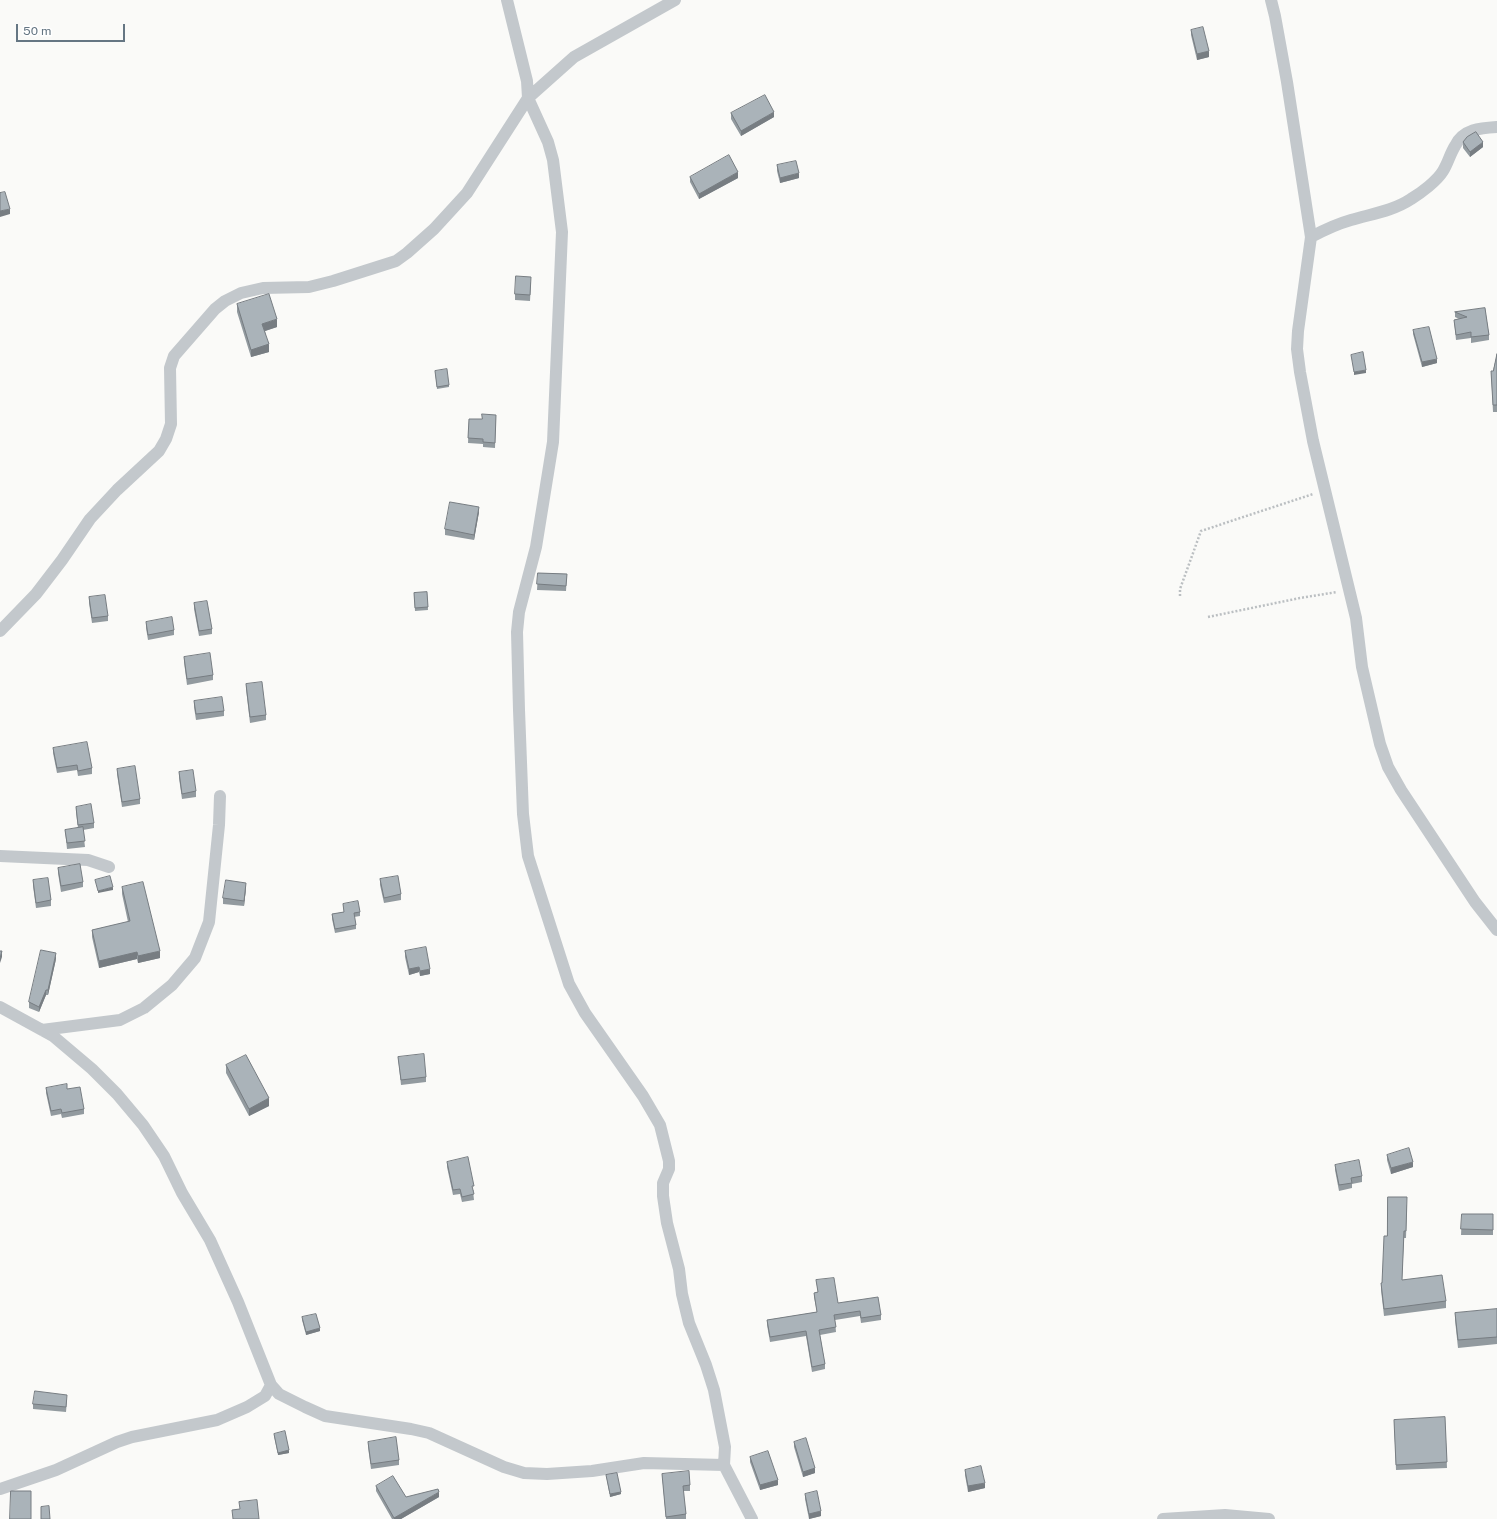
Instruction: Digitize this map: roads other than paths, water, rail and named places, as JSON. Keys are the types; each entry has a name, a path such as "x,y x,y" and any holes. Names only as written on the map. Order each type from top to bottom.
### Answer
{"street":[{"path":"507,0 527,81 528,98 548,142 554,160 562,232 553,442 536,547 519,612 517,632 523,814 528,856 569,984 585,1013 643,1096 660,1125 669,1161 669,1169 663,1183 663,1196 667,1223 679,1269 682,1294 689,1323 706,1365 714,1390 725,1447 724,1465 752,1519"},
{"path":"0,631 36,594 62,560 90,519 117,490 159,451 166,439 170,424 170,368 174,356 215,309 225,301 241,294 263,288 302,288 333,281 396,261 434,229 467,193 528,98 563,65 574,57 675,0"},
{"path":"1271,0 1287,82 1311,237 1298,331 1297,349 1300,372 1313,441 1356,618 1362,667 1380,744 1388,767 1402,790 1475,902 1497,930"},
{"path":"1311,237 1330,227 1392,209 1410,200 1425,189 1443,172 1455,145 1469,131 1476,128 1497,127"},
{"path":"42,1030 120,1020 144,1008 172,985 195,958 209,922 219,825 220,796"},
{"path":"0,856 88,860 110,867"},
{"path":"0,1007 53,1036 92,1069 117,1094 143,1125 164,1156 182,1193 210,1240 238,1302 271,1385 279,1394 325,1416 429,1433 504,1467 524,1473 547,1474 592,1471 644,1462 724,1465"},
{"path":"0,1489 56,1470 132,1436 217,1420 247,1407 265,1396 271,1385"},
{"path":"1163,1519 1225,1515 1269,1519"}]}
